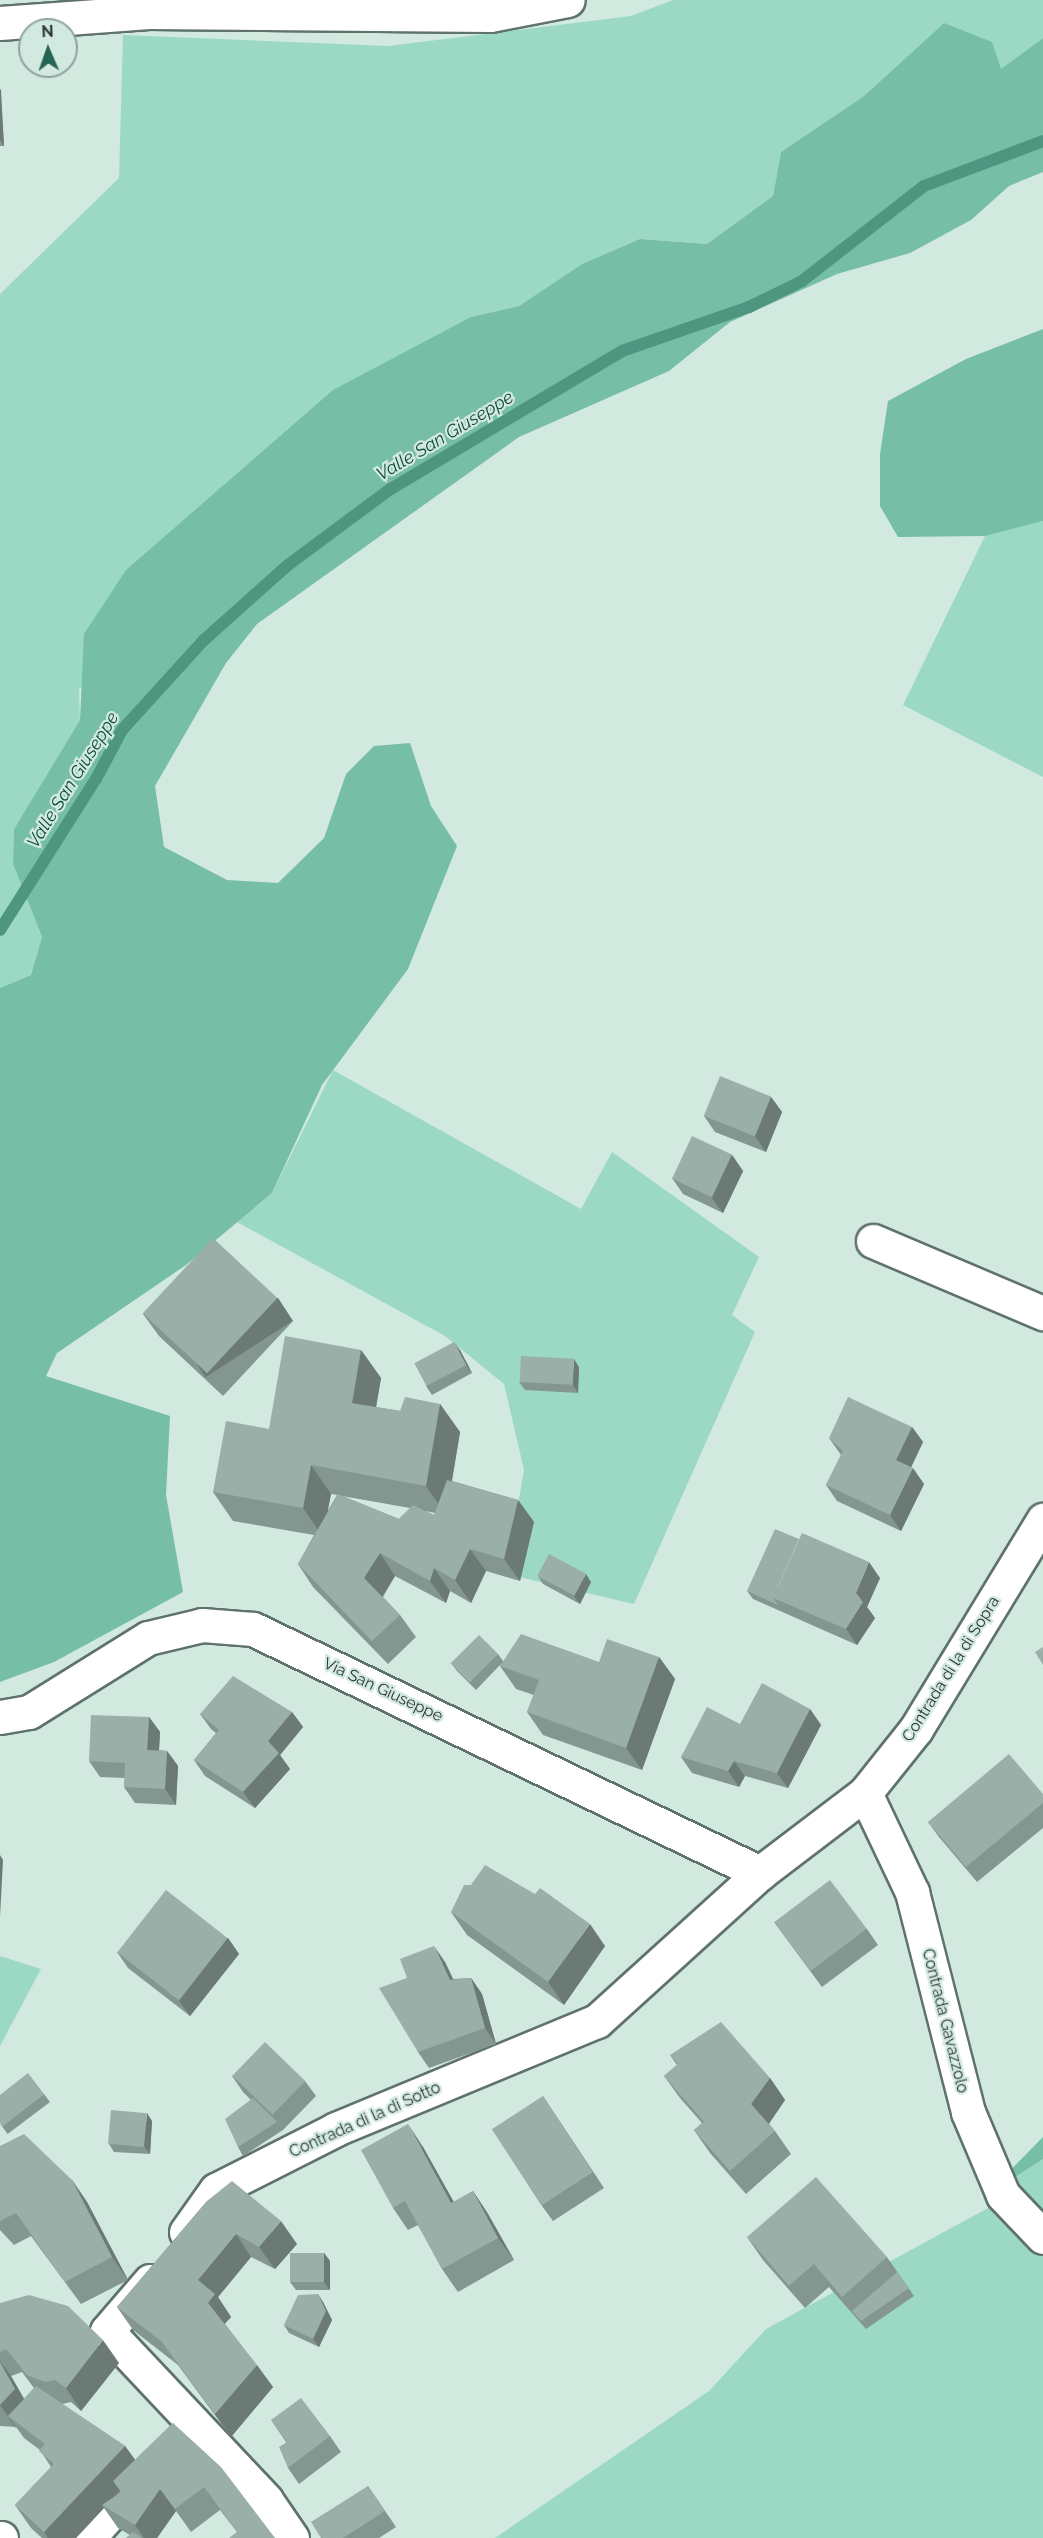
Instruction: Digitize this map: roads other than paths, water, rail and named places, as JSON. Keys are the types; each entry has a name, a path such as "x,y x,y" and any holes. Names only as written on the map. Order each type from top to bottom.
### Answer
{"street":[{"path":"0,23 149,12 490,15 568,0"},
{"path":"873,1241 1043,1313"},
{"name":"Contrada di la di Sopra","path":"760,1874 865,1793 916,1729 1043,1520"},
{"name":"Via San Giuseppe","path":"0,1717 29,1712 148,1638 202,1625 253,1629 760,1874"},
{"name":"Contrada Gavazzolo","path":"865,1793 912,1892 968,2112 1003,2195 1043,2237"},
{"name":"Contrada di la di Sotto","path":"194,2426 107,2331 147,2286 216,2190 336,2129 597,2021 760,1874"},
{"path":"88,2538 194,2426 266,2500 292,2538"}],"waterway":[{"name":"Valle San Giuseppe","path":"0,930 96,779 122,730 204,640 288,565 389,490 622,351 749,307 802,281 924,186 1043,141"}]}
